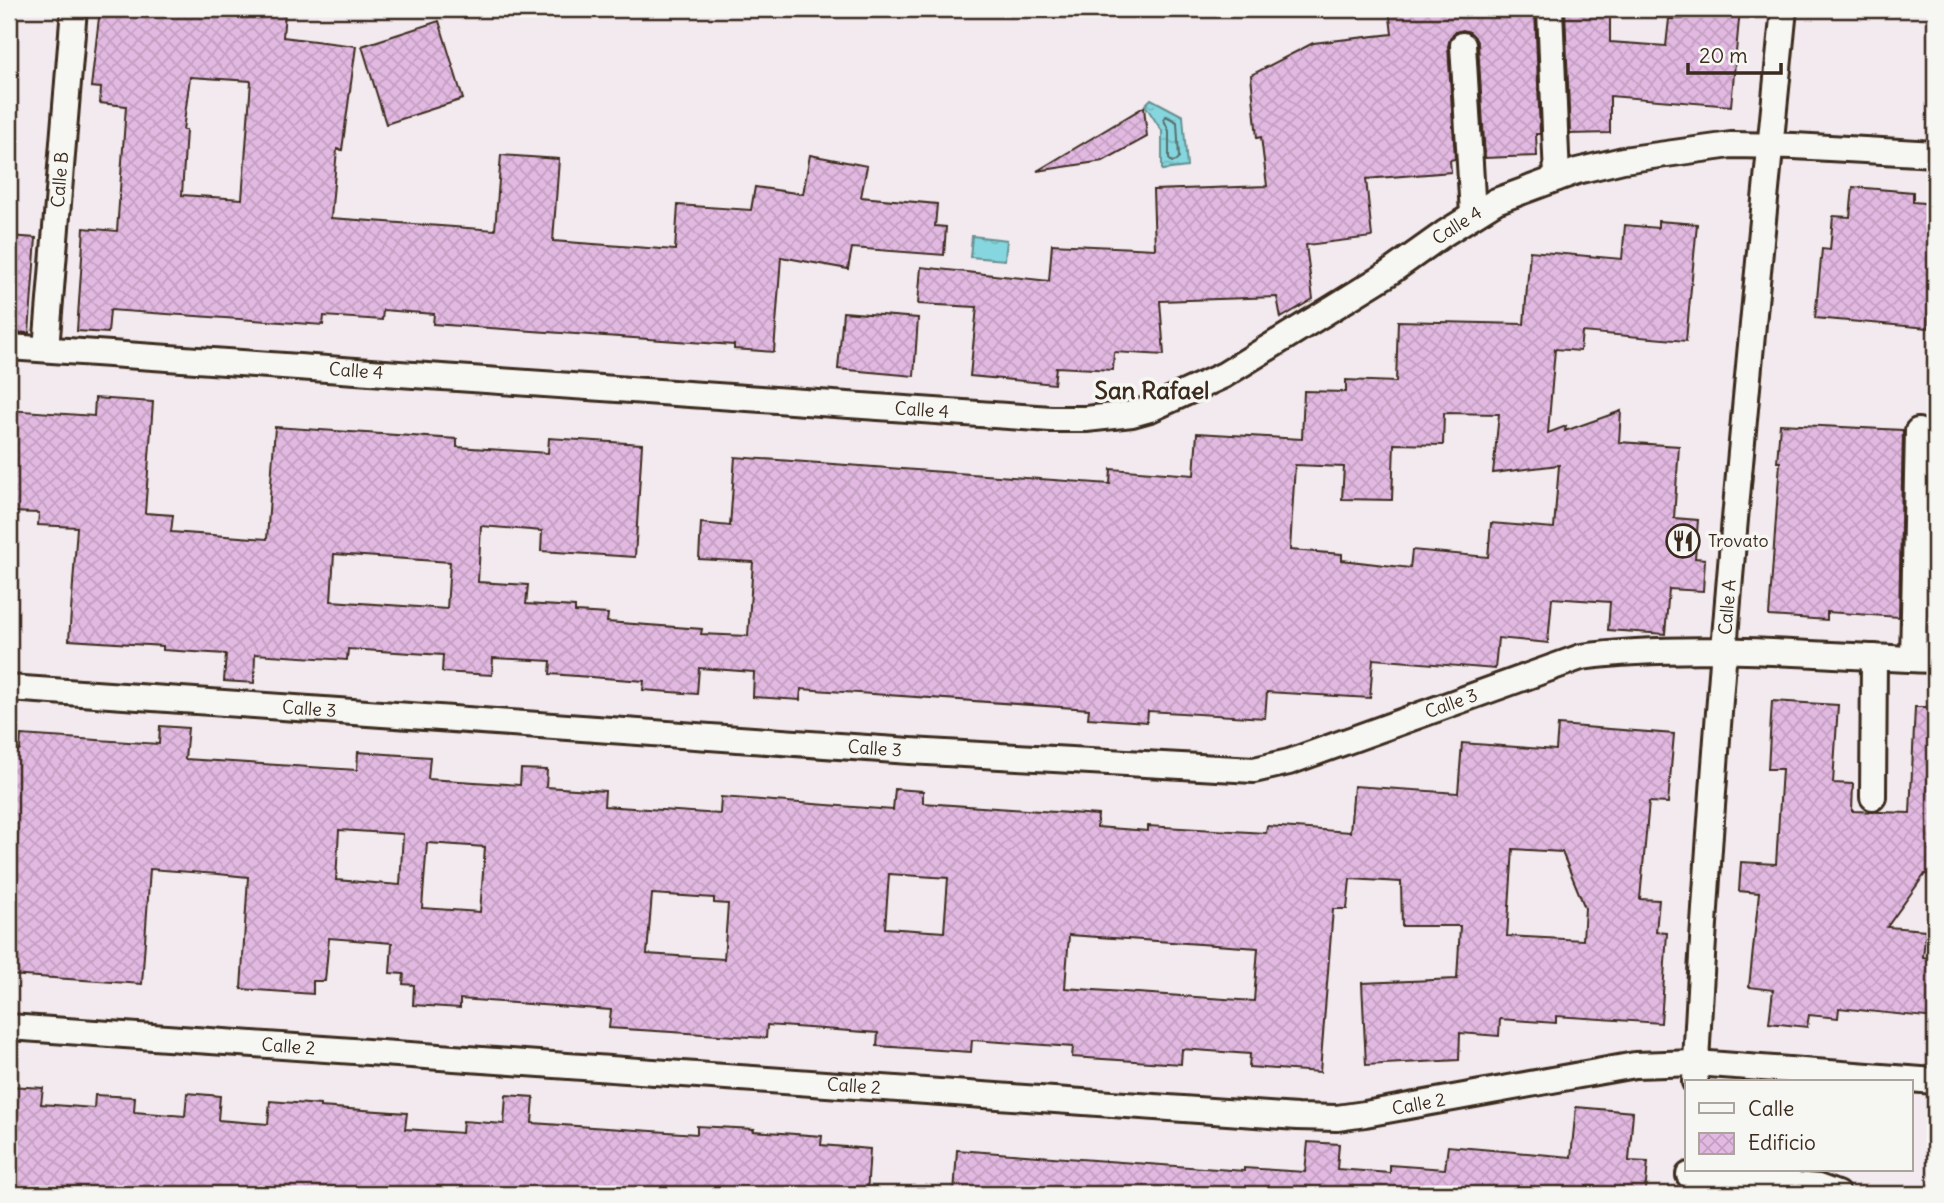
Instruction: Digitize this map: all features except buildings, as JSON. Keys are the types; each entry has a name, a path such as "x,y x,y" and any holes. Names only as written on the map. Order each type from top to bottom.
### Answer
{"street":[{"name":"Calle B","path":"46,349 74,9"},
{"path":"1550,9 1557,178"},
{"name":"Calle A","path":"1695,1072 1738,466 1784,9"},
{"path":"1463,45 1473,214"},
{"name":"Calle 4","path":"9,347 1051,419 1111,417 1150,409 1224,375 1386,275 1473,214 1505,197 1557,178 1623,160 1706,147 1770,145 1935,154"},
{"path":"1918,431 1924,659"},
{"name":"Calle 3","path":"9,688 896,750 1254,770 1289,762 1581,657 1622,653 1724,651 1924,659"},
{"path":"1872,797 1874,657"},
{"name":"Calle 2","path":"9,1027 1310,1118 1365,1114 1636,1065 1695,1072 1908,1080"},
{"name":"Calle 2","path":"1912,1080 1935,1081"},
{"path":"1689,1180 1818,1187 1838,1194"}],"water":[{"path":"1151,99 1183,116 1187,167 1162,170 1162,131 1145,105"},
{"path":"972,236 1007,240 1005,260 970,257"}],"place":[{"name":"Trovato","path":"1683,541"}],"district":[{"name":"San Rafael","path":"1152,391"}]}
